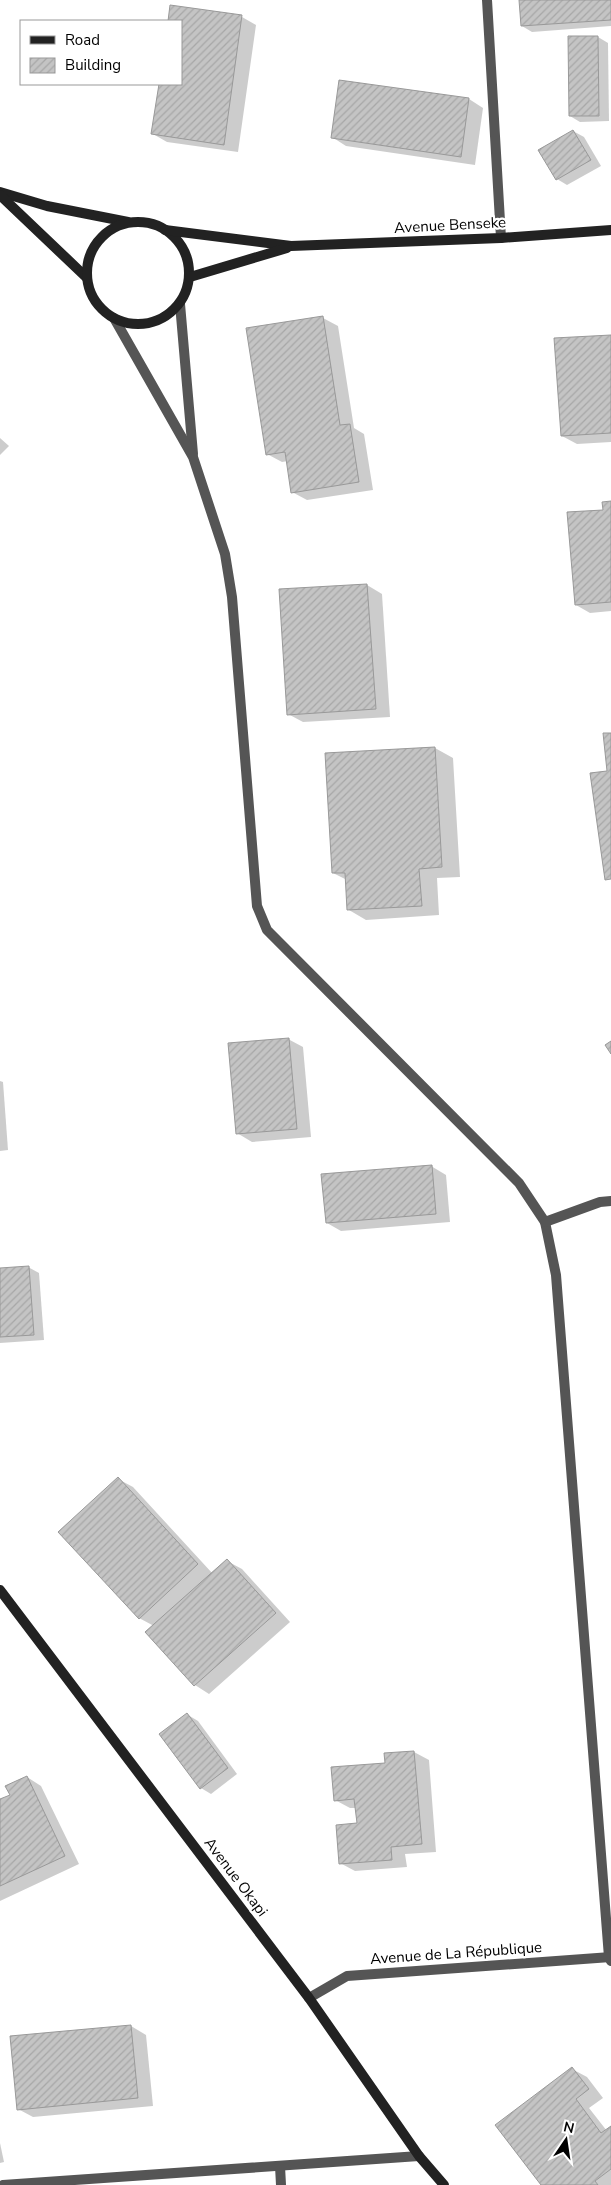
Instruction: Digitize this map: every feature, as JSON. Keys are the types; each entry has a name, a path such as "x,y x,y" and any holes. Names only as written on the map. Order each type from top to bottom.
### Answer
{"street":[{"path":"487,0 501,238"},
{"path":"0,193 47,206 131,223 149,223 165,230 176,238 184,250 190,277 180,304 193,457"},
{"path":"0,193 87,278"},
{"path":"131,223 116,227 103,236 94,248 88,262 87,278 89,290 95,301 114,318 138,325 162,319 180,304"},
{"path":"165,230 291,246"},
{"name":"Avenue Benseke","path":"291,246 501,238 611,230"},
{"path":"190,277 291,246"},
{"path":"114,318 193,457 224,554 232,597 257,906 267,930 519,1183 545,1222 556,1275 610,1958"},
{"path":"545,1222 600,1202 611,1201"},
{"name":"Avenue Okapi","path":"0,1590 309,1998 419,2156 444,2185"},
{"name":"Avenue de La République","path":"309,1998 347,1976 610,1958"},
{"path":"2,2185 419,2156"},
{"path":"280,2166 281,2185"}],"building":[{"path":"519,0 611,0 611,20 521,26"},
{"path":"170,5 242,15 224,145 151,134 159,85 182,85 182,20 168,20"},
{"path":"568,36 598,36 599,116 569,116"},
{"path":"339,80 469,98 461,157 331,138"},
{"path":"573,130 591,160 556,180 538,150"},
{"path":"323,316 340,425 350,424 359,482 291,493 285,452 266,455 246,328"},
{"path":"611,335 611,433 561,436 554,338"},
{"path":"611,501 611,602 575,605 567,512 603,510 602,502"},
{"path":"367,584 376,709 287,715 279,589"},
{"path":"603,733 611,733 611,879 605,880 590,773 607,771"},
{"path":"435,747 442,867 419,869 422,906 347,910 345,873 332,873 325,753"},
{"path":"289,1038 297,1129 236,1134 228,1043"},
{"path":"611,1041 611,1054 605,1045"},
{"path":"432,1165 436,1214 326,1223 321,1174"},
{"path":"29,1266 34,1335 0,1337 0,1268"},
{"path":"118,1477 198,1564 139,1619 58,1532"},
{"path":"227,1559 276,1613 194,1686 145,1632"},
{"path":"187,1713 228,1768 200,1789 159,1734"},
{"path":"414,1751 422,1844 391,1847 392,1860 339,1864 336,1825 357,1823 354,1799 334,1801 331,1767 385,1763 384,1753"},
{"path":"27,1776 65,1856 0,1886 0,1799 10,1795 5,1786"},
{"path":"131,2025 138,2098 17,2110 10,2036"},
{"path":"572,2067 589,2089 576,2099 601,2133 611,2126 611,2169 595,2181 598,2185 541,2185 495,2125"}]}
